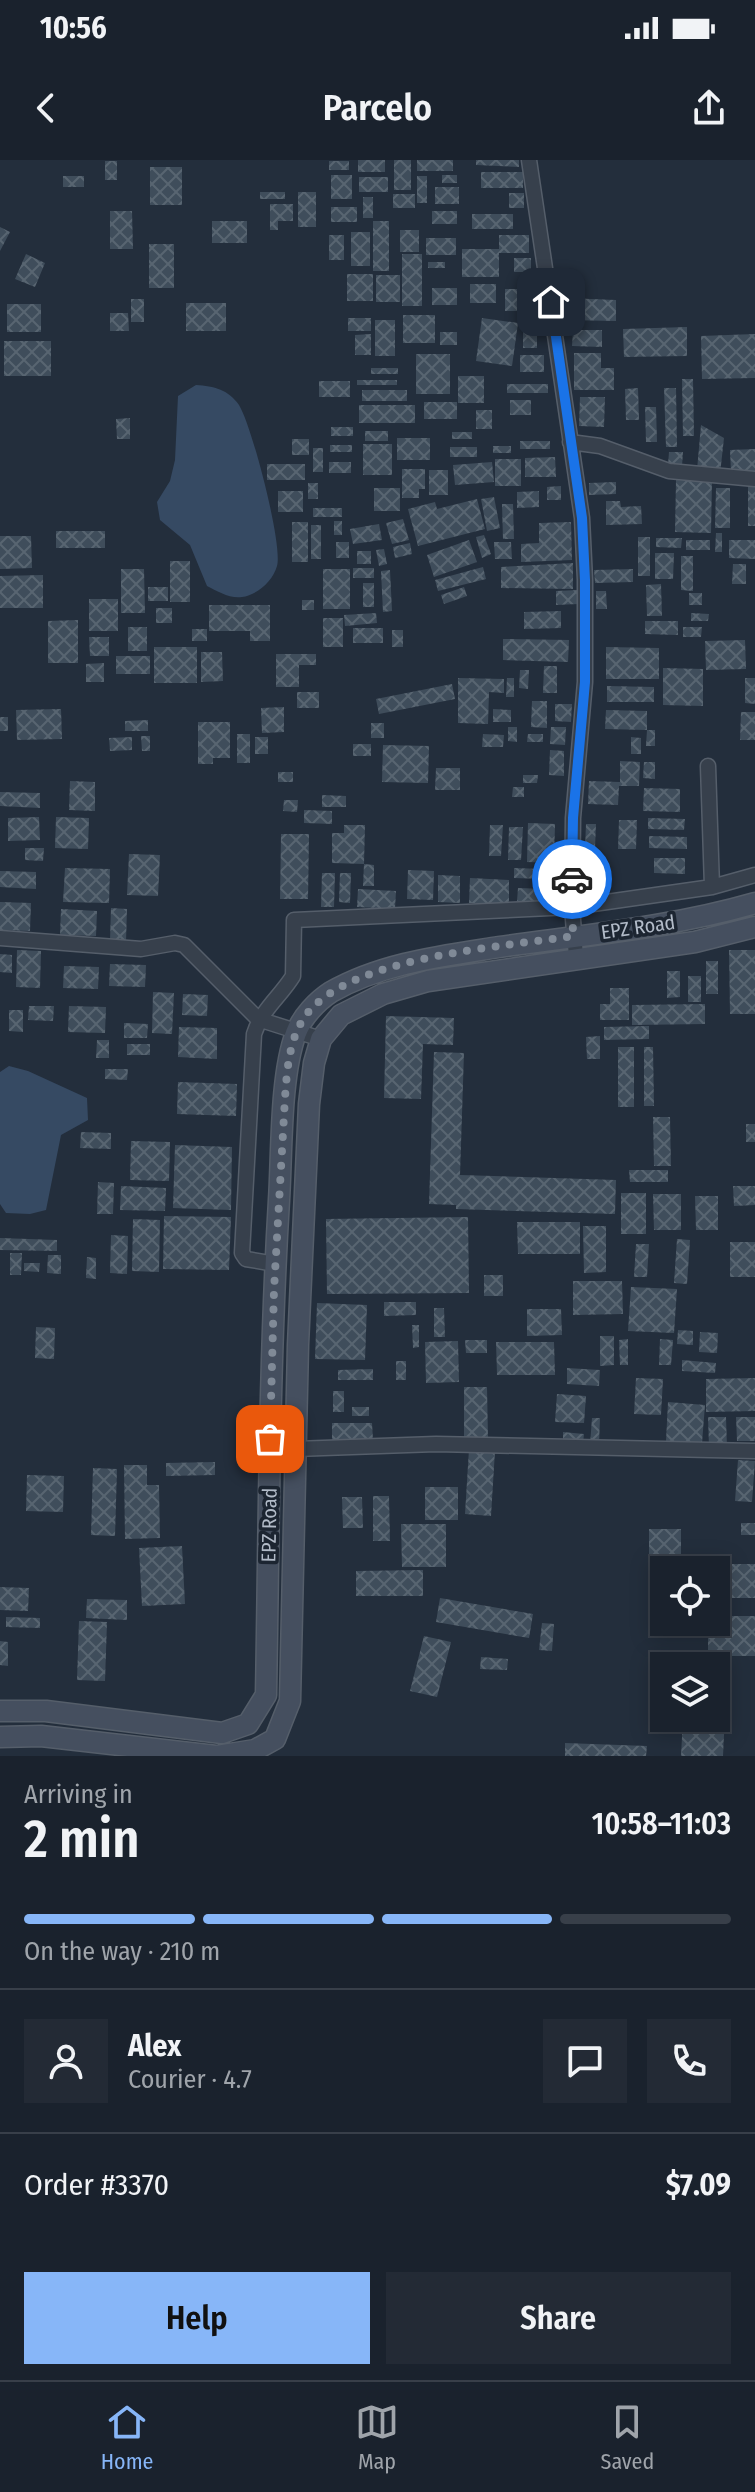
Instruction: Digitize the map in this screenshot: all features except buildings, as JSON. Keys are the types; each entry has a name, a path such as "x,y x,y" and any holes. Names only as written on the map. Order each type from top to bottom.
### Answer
{"main road":[{"name":"EPZ Road","path":"236,1728 248,1724 266,1695 275,1264 287,1070 296,1032 307,1014 328,994 357,979 400,965 711,916 755,903"},
{"name":"EPZ Road","path":"260,1753 275,1739 290,1701 298,1345 309,1104 314,1063 321,1039 341,1015 383,994 428,981 695,942 755,927"},
{"path":"272,1343 298,1345"},
{"path":"0,1711 46,1711 222,1733 236,1728 260,1753"},
{"path":"0,1737 41,1736 216,1756 260,1753"}],"street":[{"path":"529,160 582,518 585,682 573,818 572,907 576,957"},
{"path":"570,442 600,446 669,471 755,479"},
{"path":"708,766 712,887"},
{"path":"275,1264 246,1259 242,1253 254,1034 258,1019 293,976 292,925 296,918 572,907 712,887 755,875"},
{"path":"0,938 141,949 175,943 184,945 258,1019 321,1039"},
{"path":"295,1449 436,1444 755,1451"}],"water":[{"path":"196,385 220,390 239,405 265,486 278,554 277,566 268,582 248,596 233,597 207,586 190,545 160,520 157,502 170,481 175,460 178,396"},
{"path":"9,1066 28,1071 87,1098 88,1120 61,1135 46,1210 30,1214 6,1213 0,1204 0,1072"}],"way so far":[{"path":"270,1439 274,1290 285,1098 287,1070 296,1032 307,1014 328,994 357,979 400,965 573,936 572,879"}],"route":[{"path":"551,302 582,518 585,580 585,682 573,818 572,879"}]}
